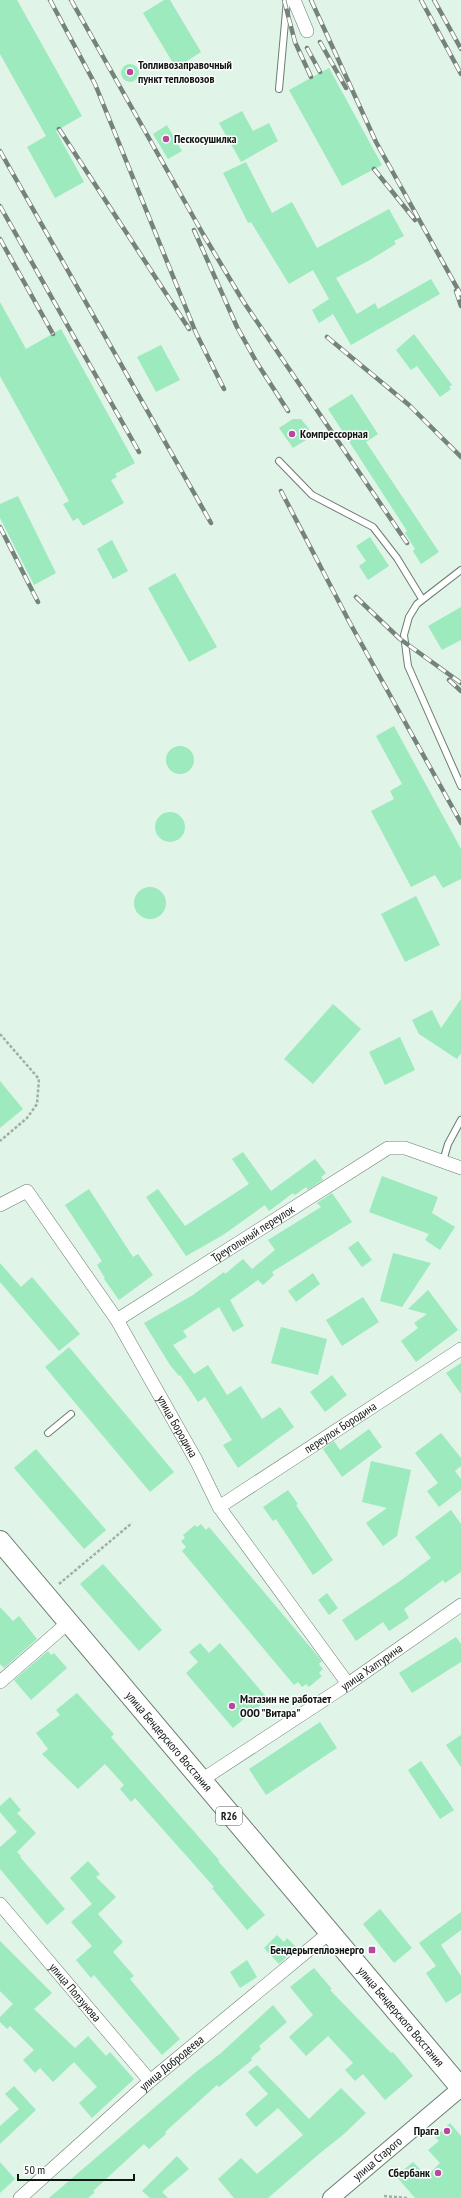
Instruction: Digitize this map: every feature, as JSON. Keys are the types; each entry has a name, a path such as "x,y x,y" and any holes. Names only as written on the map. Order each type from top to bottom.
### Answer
{"main road":[{"name":"улица Бендерского Восстания","path":"0,1541 70,1622 200,1781 461,2088"}],"street":[{"path":"294,0 307,31"},
{"name":"Треугольный переулок","path":"117,1320 388,1148 405,1148 444,1161"},
{"path":"444,1161 461,1168"},
{"name":"улица Бородина","path":"0,1205 28,1190 117,1320 196,1460 219,1507 348,1684"},
{"name":"переулок Бородина","path":"219,1507 461,1349"},
{"name":"улица Халтурина","path":"200,1781 348,1684 461,1605"},
{"path":"0,1682 70,1622"},
{"name":"улица Ползунова","path":"0,1904 150,2080"},
{"name":"улица Добродеева","path":"20,2198 150,2080 329,1933"},
{"name":"улица Старого","path":"331,2198 461,2088"}],"lane":[{"path":"279,89 287,0"},
{"path":"279,461 312,495 373,527 397,558 422,599"},
{"path":"461,570 422,599 413,610 405,629 408,666 461,786"},
{"path":"444,1161 448,1144 461,1120"},
{"path":"48,1433 71,1414"}],"path":[{"path":"0,1034 39,1080 37,1104 27,1118 0,1141"},
{"path":"46,1594 132,1523"},
{"path":"384,2196 407,2198"}],"building":[{"path":"0,0 17,0 82,116 56,131 84,182 55,198 27,147 46,136 0,54"},
{"path":"164,0 170,0 201,52 176,68 143,13"},
{"name":"Топливозаправочный пункт тепловозов","path":"130,64 136,67 139,73 136,79 130,82 124,79 121,73 124,67"},
{"path":"329,68 382,165 342,186 289,90"},
{"path":"242,111 253,131 269,123 278,141 241,162 219,123"},
{"name":"Пескосушилка","path":"167,125 182,151 168,159 153,134"},
{"path":"246,162 272,213 292,202 317,248 389,209 404,236 394,241 396,244 336,278 357,314 375,303 378,309 431,279 440,294 351,345 333,314 319,323 312,310 329,299 313,270 289,284 251,222 248,223 223,173"},
{"path":"0,302 26,349 61,329 135,463 115,474 117,477 111,480 124,503 83,526 78,518 73,521 63,504 69,501 0,376"},
{"path":"414,334 452,385 449,387 451,389 440,397 417,366 411,370 396,350"},
{"path":"161,345 180,380 156,392 137,357"},
{"path":"352,394 378,434 366,442 439,552 421,564 413,551 415,549 405,533 407,531 328,409"},
{"name":"Компрессорная","path":"293,419 301,419 309,429 304,437 306,440 293,448 279,428"},
{"path":"18,496 56,573 34,585 0,518 0,504"},
{"path":"370,537 389,566 368,580 359,566 366,561 356,546"},
{"path":"112,540 128,571 113,579 97,549"},
{"path":"175,573 217,647 189,662 148,588"},
{"path":"461,607 461,640 442,650 428,626"},
{"path":"394,726 461,849 461,879 443,888 435,875 411,887 371,811 394,799 390,791 402,784 376,736"},
{"path":"180,746 190,750 194,760 190,770 180,774 170,770 166,760 170,750"},
{"path":"170,812 176,813 184,821 184,833 176,841 170,842 164,841 156,833 155,827 156,821 164,813"},
{"path":"147,887 153,887 163,894 166,903 165,909 159,916 153,919 147,919 137,912 134,906 134,900 141,890"},
{"path":"416,896 440,945 405,962 381,914"},
{"path":"461,999 461,1053 457,1059 419,1034 412,1020 432,1010 441,1028"},
{"path":"333,1004 361,1029 313,1084 284,1059"},
{"path":"400,1037 415,1070 385,1085 369,1052"},
{"path":"0,1081 23,1109 0,1128"},
{"path":"243,1152 271,1191 315,1159 326,1173 321,1177 323,1180 308,1190 306,1187 295,1195 293,1193 269,1211 265,1205 223,1235 186,1256 146,1197 158,1189 185,1226 249,1184 232,1159"},
{"path":"382,1176 438,1197 432,1213 455,1227 440,1250 425,1240 429,1234 369,1212"},
{"path":"89,1189 133,1257 138,1254 153,1275 119,1300 104,1279 105,1278 97,1265 102,1261 65,1205"},
{"path":"332,1193 352,1222 272,1272 274,1275 263,1285 258,1280 230,1300 244,1326 233,1332 219,1307 183,1331 187,1337 173,1345 194,1374 208,1365 227,1395 241,1386 262,1419 280,1407 294,1427 238,1468 223,1445 232,1440 205,1397 198,1402 180,1375 179,1376 170,1365 144,1323 193,1295 224,1272 225,1274 243,1259 252,1269 275,1250 268,1240 321,1207 317,1203"},
{"path":"358,1241 372,1260 362,1267 348,1248"},
{"path":"393,1253 431,1263 402,1307 380,1301"},
{"path":"0,1263 21,1287 32,1277 80,1334 59,1351 0,1282"},
{"path":"313,1273 320,1284 296,1302 288,1291"},
{"path":"428,1290 458,1330 416,1362 401,1341 418,1328 414,1323 427,1314 408,1309"},
{"path":"363,1297 379,1322 342,1346 326,1320"},
{"path":"281,1327 327,1339 318,1375 271,1363"},
{"path":"69,1347 174,1472 150,1492 45,1367"},
{"path":"461,1363 461,1394 446,1373"},
{"path":"332,1375 347,1395 325,1412 310,1392"},
{"path":"369,1429 382,1447 342,1477 323,1449 334,1441 340,1450"},
{"path":"441,1433 461,1458 461,1466 455,1471 461,1479 461,1490 439,1507 427,1491 438,1483 415,1453"},
{"path":"36,1449 106,1530 84,1549 14,1468"},
{"path":"371,1461 411,1470 397,1536 383,1546 366,1523 387,1508 362,1502"},
{"path":"288,1490 298,1504 296,1505 333,1560 313,1575 276,1519 273,1521 263,1507"},
{"path":"451,1510 461,1524 461,1572 445,1583 443,1580 404,1609 409,1618 389,1631 383,1622 356,1641 342,1620 431,1558 415,1537"},
{"path":"201,1524 206,1530 209,1527 322,1661 319,1664 323,1669 319,1673 322,1676 309,1687 306,1684 302,1687 298,1682 294,1685 182,1551 186,1547 181,1541 185,1538 183,1535 195,1525 197,1527"},
{"path":"103,1564 162,1630 139,1651 80,1584"},
{"path":"327,1593 338,1608 329,1615 318,1600"},
{"path":"0,1607 13,1621 19,1616 37,1639 4,1668 0,1664"},
{"path":"456,1637 461,1644 461,1662 412,1693 399,1673"},
{"path":"200,1643 209,1653 220,1643 268,1699 233,1728 186,1673 198,1662 189,1652"},
{"path":"48,1651 51,1655 54,1653 67,1668 31,1700 14,1680"},
{"path":"77,1693 114,1734 111,1737 265,1915 247,1930 212,1888 214,1887 135,1798 131,1802 120,1789 124,1785 105,1764 78,1789 42,1754 48,1749 36,1733 60,1715 56,1710"},
{"path":"320,1722 337,1748 266,1795 249,1769"},
{"path":"461,1735 461,1767 446,1745"},
{"path":"421,1761 454,1810 440,1819 408,1770"},
{"path":"10,1797 21,1810 17,1813 36,1833 17,1852 65,1909 47,1925 0,1869 0,1847 17,1832 0,1812 0,1806"},
{"path":"88,1861 100,1874 96,1877 116,1897 98,1914 123,1942 113,1952 134,1976 130,1979 180,2039 162,2055 94,1975 91,1978 76,1960 92,1946 71,1922 92,1904 70,1878"},
{"path":"380,1909 412,1948 394,1963 363,1924"},
{"path":"461,1912 461,1930 441,1945 461,1976 461,1993 446,2003 426,1973 436,1966 419,1943"},
{"path":"277,1935 284,1942 287,1938 297,1948 279,1964 264,1948"},
{"path":"0,1941 52,1993 34,2009 75,2048 88,2036 106,2056 110,2052 134,2079 92,2118 79,2103 97,2087 74,2062 53,2082 40,2068 35,2073 23,2060 34,2050 10,2026 7,2029 0,2022 0,2017 13,2004 0,1991"},
{"path":"247,1960 257,1977 240,1988 230,1972"},
{"path":"314,1968 332,1989 330,1990 391,2053 393,2052 413,2076 385,2100 363,2074 355,2081 345,2070 353,2063 328,2036 306,2056 289,2037 313,2015 290,1987"},
{"path":"273,2005 287,2022 259,2046 261,2049 251,2058 252,2060 219,2087 217,2085 165,2132 166,2134 149,2149 144,2144 93,2191 95,2192 88,2198 49,2198 196,2072 221,2053"},
{"path":"257,2065 309,2119 341,2088 366,2113 344,2134 268,2198 234,2198 218,2179 241,2158 257,2174 303,2135 278,2108 256,2127 245,2114 268,2094 248,2072"},
{"path":"14,2086 36,2110 0,2144 0,2126 19,2109 5,2094"},
{"path":"450,2123 461,2136 461,2198 415,2198 396,2176 413,2162 427,2176 440,2163 428,2150 439,2141 435,2137"},
{"path":"177,2156 189,2169 162,2192 168,2198 150,2198 142,2191"},
{"path":"0,2162 15,2179 0,2193"}],"railway":[{"path":"50,0 95,84 196,333 224,389"},
{"path":"71,0 203,234 243,301 407,543"},
{"path":"284,0 295,42 311,77"},
{"path":"311,0 376,142 461,295"},
{"path":"421,0 461,74"},
{"path":"434,0 461,49"},
{"path":"320,42 346,88"},
{"path":"307,48 320,72"},
{"path":"59,129 189,329"},
{"path":"0,151 211,523"},
{"path":"374,169 415,220"},
{"path":"0,206 139,452"},
{"path":"194,230 237,327 257,363 288,411"},
{"path":"0,239 53,334"},
{"path":"456,291 461,306"},
{"path":"327,337 409,405 461,457"},
{"path":"281,491 351,625 461,823"},
{"path":"0,527 38,602"},
{"path":"356,597 400,639 461,683"},
{"path":"449,680 461,691"}],"place":[{"name":"Топливозаправочный пункт тепловозов","path":"130,72"},
{"name":"Пескосушилка","path":"166,139"},
{"name":"Компрессорная","path":"292,434"},
{"name":"Магазин не работает ООО \"Витара\"","path":"232,1706"},
{"name":"Бендерытеплоэнерго","path":"372,1950"},
{"name":"Прага","path":"447,2131"},
{"name":"Сбербанк","path":"438,2173"}]}
